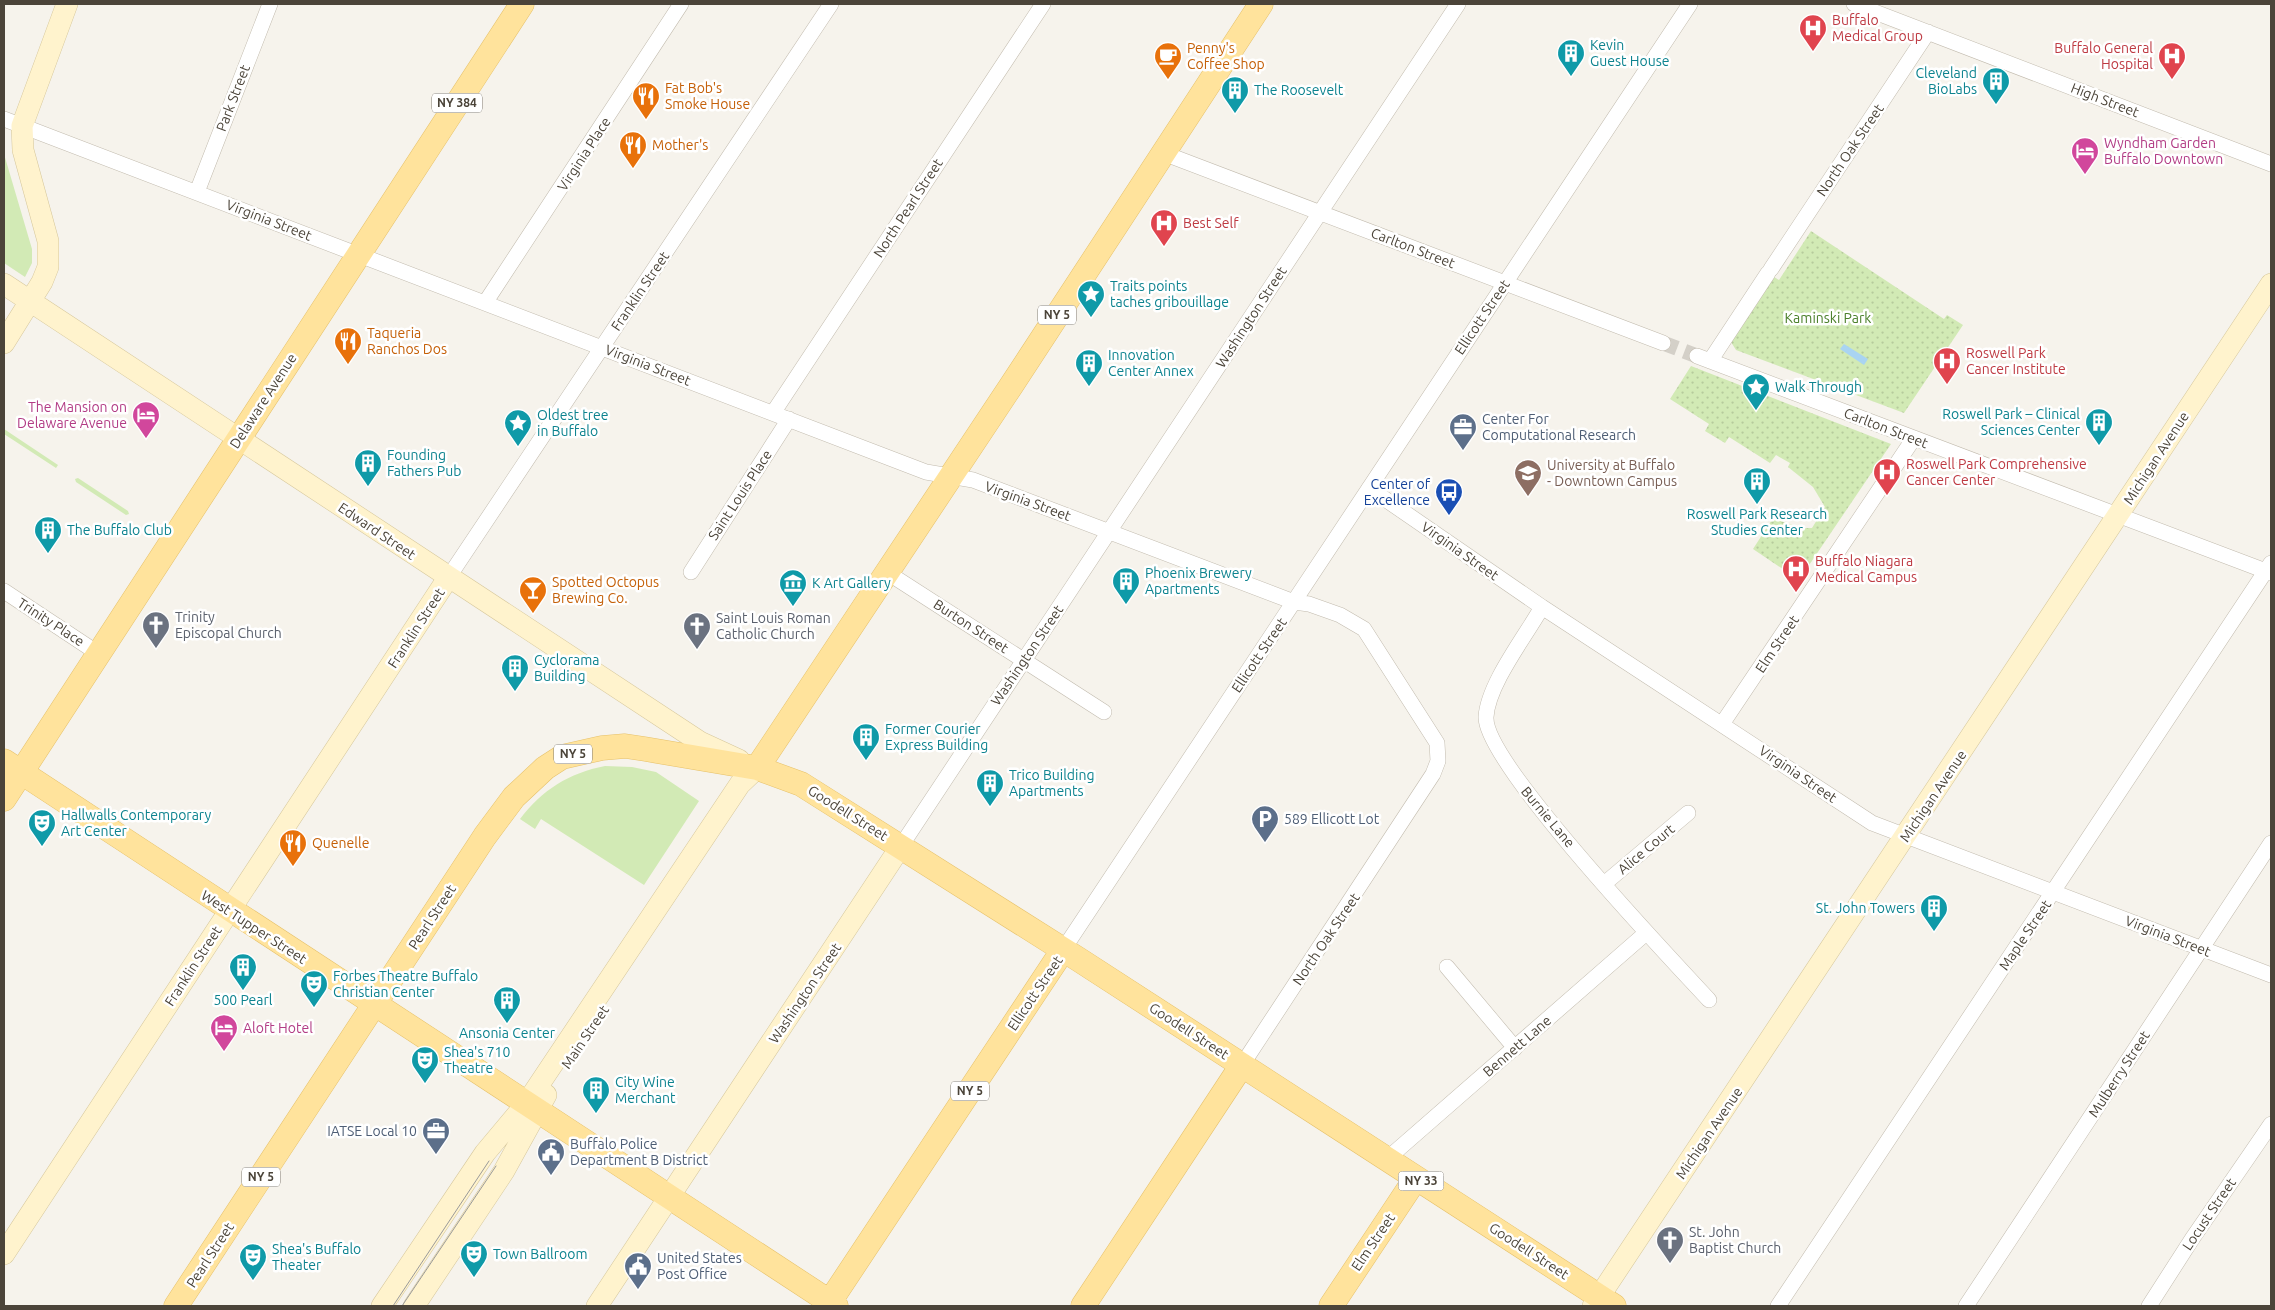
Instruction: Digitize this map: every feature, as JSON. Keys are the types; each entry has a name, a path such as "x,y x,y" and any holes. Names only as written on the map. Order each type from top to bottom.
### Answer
{"main road":[{"name":"Delaware Avenue","path":"4,799 12,767 99,654 522,4"},
{"name":"NY 5","path":"757,768 888,573 1260,4"},
{"name":"Pearl Street","path":"176,1306 485,836 514,797 545,768 562,757 602,748 625,746 757,768"},
{"name":"West Tupper Street","path":"12,767 831,1305"},
{"name":"Goodell Street","path":"757,768 801,784 901,846 1387,1159 1602,1303"},
{"name":"Ellicott Street","path":"831,1305 1063,950"},
{"name":"North Oak Street","path":"1083,1306 1242,1065"},
{"name":"Elm Street","path":"1330,1306 1416,1178"}],"street":[{"path":"4,343 31,302 48,267 48,241 13,123 67,4"},
{"name":"Park Street","path":"197,192 270,4"},
{"name":"Virginia Place","path":"485,303 682,4"},
{"name":"Franklin Street","path":"4,1254 448,578 831,4"},
{"name":"North Pearl Street","path":"773,413 1043,4"},
{"name":"Washington Street","path":"597,1306 1458,4"},
{"name":"Ellicott Street","path":"1063,950 1690,4"},
{"name":"High Street","path":"1854,4 2271,164"},
{"name":"North Oak Street","path":"1704,358 1770,271 1928,32"},
{"name":"Virginia Street","path":"13,123 926,472 973,480 1294,602"},
{"name":"Carlton Street","path":"1163,153 1663,343"},
{"name":"Edward Street","path":"4,284 448,578 700,742 757,768"},
{"name":"Michigan Avenue","path":"1602,1303 1906,837 2271,284"},
{"name":"Carlton Street","path":"1704,358 2118,516 2270,569"},
{"name":"Saint Louis Place","path":"692,572 789,420"},
{"name":"Elm Street","path":"1722,724 1914,438"},
{"name":"Virginia Street","path":"1369,488 1542,607 1872,823 2271,975"},
{"name":"Maple Street","path":"1778,1306 2270,569"},
{"name":"Burton Street","path":"888,573 1104,712"},
{"name":"Trinity Place","path":"4,591 99,654"},
{"name":"North Oak Street","path":"1242,1065 1390,841 1433,774 1438,761 1437,743 1364,630 1340,615 1309,604 1294,602"},
{"name":"Burnie Lane","path":"1542,607 1493,688 1486,719 1497,749 1523,787 1604,884 1646,933 1709,1000"},
{"path":"382,1306 485,1152 531,1107 740,784 757,768"},
{"name":"Alice Court","path":"1604,884 1688,813"},
{"name":"Mulberry Street","path":"1966,1306 2271,843"},
{"name":"Bennett Lane","path":"1387,1159 1646,933"},
{"path":"1447,967 1515,1048"},
{"path":"414,1306 504,1170 526,1131 531,1107"},
{"name":"Locust Street","path":"2149,1306 2192,1238 2271,1124"}],"green space":[{"path":"4,154 32,249 32,263 25,277 4,263"},
{"name":"Kaminski Park","path":"1811,231 1944,319 1947,315 1963,325 1904,413 1736,350 1731,342 1774,277 1779,280"},
{"path":"1691,366 1891,444 1799,580 1753,549 1773,518 1800,528 1812,528 1825,507 1813,487 1788,467 1790,463 1776,455 1770,463 1729,437 1725,443 1705,431 1709,424 1670,399"},
{"path":"4,429 58,465 56,468 4,434"},
{"path":"78,478 128,511 129,514 126,515 76,482 75,479"},
{"path":"605,766 632,767 656,772 699,801 644,885 541,819 535,829 520,819 538,799 557,784 580,773"}],"water":[{"path":"1844,344 1868,359 1864,365 1840,349"}],"tunnel":[{"path":"1663,343 1697,356"}],"tram line":[{"path":"393,1306 489,1161"},
{"path":"402,1306 496,1166"}],"place":[{"name":"Buffalo Medical Group","path":"1813,52"},
{"name":"Kevin Guest House","path":"1571,77"},
{"name":"Penny's Coffee Shop","path":"1168,80"},
{"name":"Buffalo General Hospital","path":"2172,80"},
{"name":"Cleveland BioLabs","path":"1996,105"},
{"name":"The Roosevelt","path":"1235,114"},
{"name":"Fat Bob's Smoke House","path":"646,120"},
{"name":"Mother's","path":"633,169"},
{"name":"Wyndham Garden Buffalo Downtown","path":"2085,175"},
{"name":"Best Self","path":"1164,247"},
{"name":"Traits points taches gribouillage","path":"1091,318"},
{"name":"Taqueria Ranchos Dos","path":"348,365"},
{"name":"Roswell Park Cancer Institute","path":"1947,385"},
{"name":"Innovation Center Annex","path":"1089,387"},
{"name":"Walk Through","path":"1756,411"},
{"name":"The Mansion on Delaware Avenue","path":"146,439"},
{"name":"Roswell Park – Clinical Sciences Center","path":"2099,446"},
{"name":"Oldest tree in Buffalo","path":"518,447"},
{"name":"Center For Computational Research","path":"1463,451"},
{"name":"Founding Fathers Pub","path":"368,487"},
{"name":"Roswell Park Comprehensive Cancer Center","path":"1887,496"},
{"name":"University at Buffalo - Downtown Campus","path":"1528,497"},
{"name":"Roswell Park Research Studies Center","path":"1757,505"},
{"name":"Center of Excellence","path":"1449,516"},
{"name":"The Buffalo Club","path":"48,554"},
{"name":"Buffalo Niagara Medical Campus","path":"1796,593"},
{"name":"Phoenix Brewery Apartments","path":"1126,605"},
{"name":"K Art Gallery","path":"793,607"},
{"name":"Spotted Octopus Brewing Co.","path":"533,614"},
{"name":"Trinity Episcopal Church","path":"156,649"},
{"name":"Saint Louis Roman Catholic Church","path":"697,650"},
{"name":"Cyclorama Building","path":"515,692"},
{"name":"Former Courier Express Building","path":"866,761"},
{"name":"Trico Building Apartments","path":"990,807"},
{"name":"589 Ellicott Lot","path":"1265,843"},
{"name":"Hallwalls Contemporary Art Center","path":"42,847"},
{"name":"Quenelle","path":"293,867"},
{"name":"St. John Towers","path":"1934,932"},
{"name":"500 Pearl","path":"243,991"},
{"name":"Forbes Theatre Buffalo Christian Center","path":"314,1008"},
{"name":"Ansonia Center","path":"507,1024"},
{"name":"Aloft Hotel","path":"224,1052"},
{"name":"Shea's 710 Theatre","path":"425,1084"},
{"name":"City Wine Merchant","path":"596,1114"},
{"name":"IATSE Local 10","path":"436,1155"},
{"name":"Buffalo Police Department B District","path":"551,1176"},
{"name":"St. John Baptist Church","path":"1670,1264"},
{"name":"Town Ballroom","path":"474,1278"},
{"name":"Shea's Buffalo Theater","path":"253,1281"},
{"name":"United States Post Office","path":"638,1290"}]}
